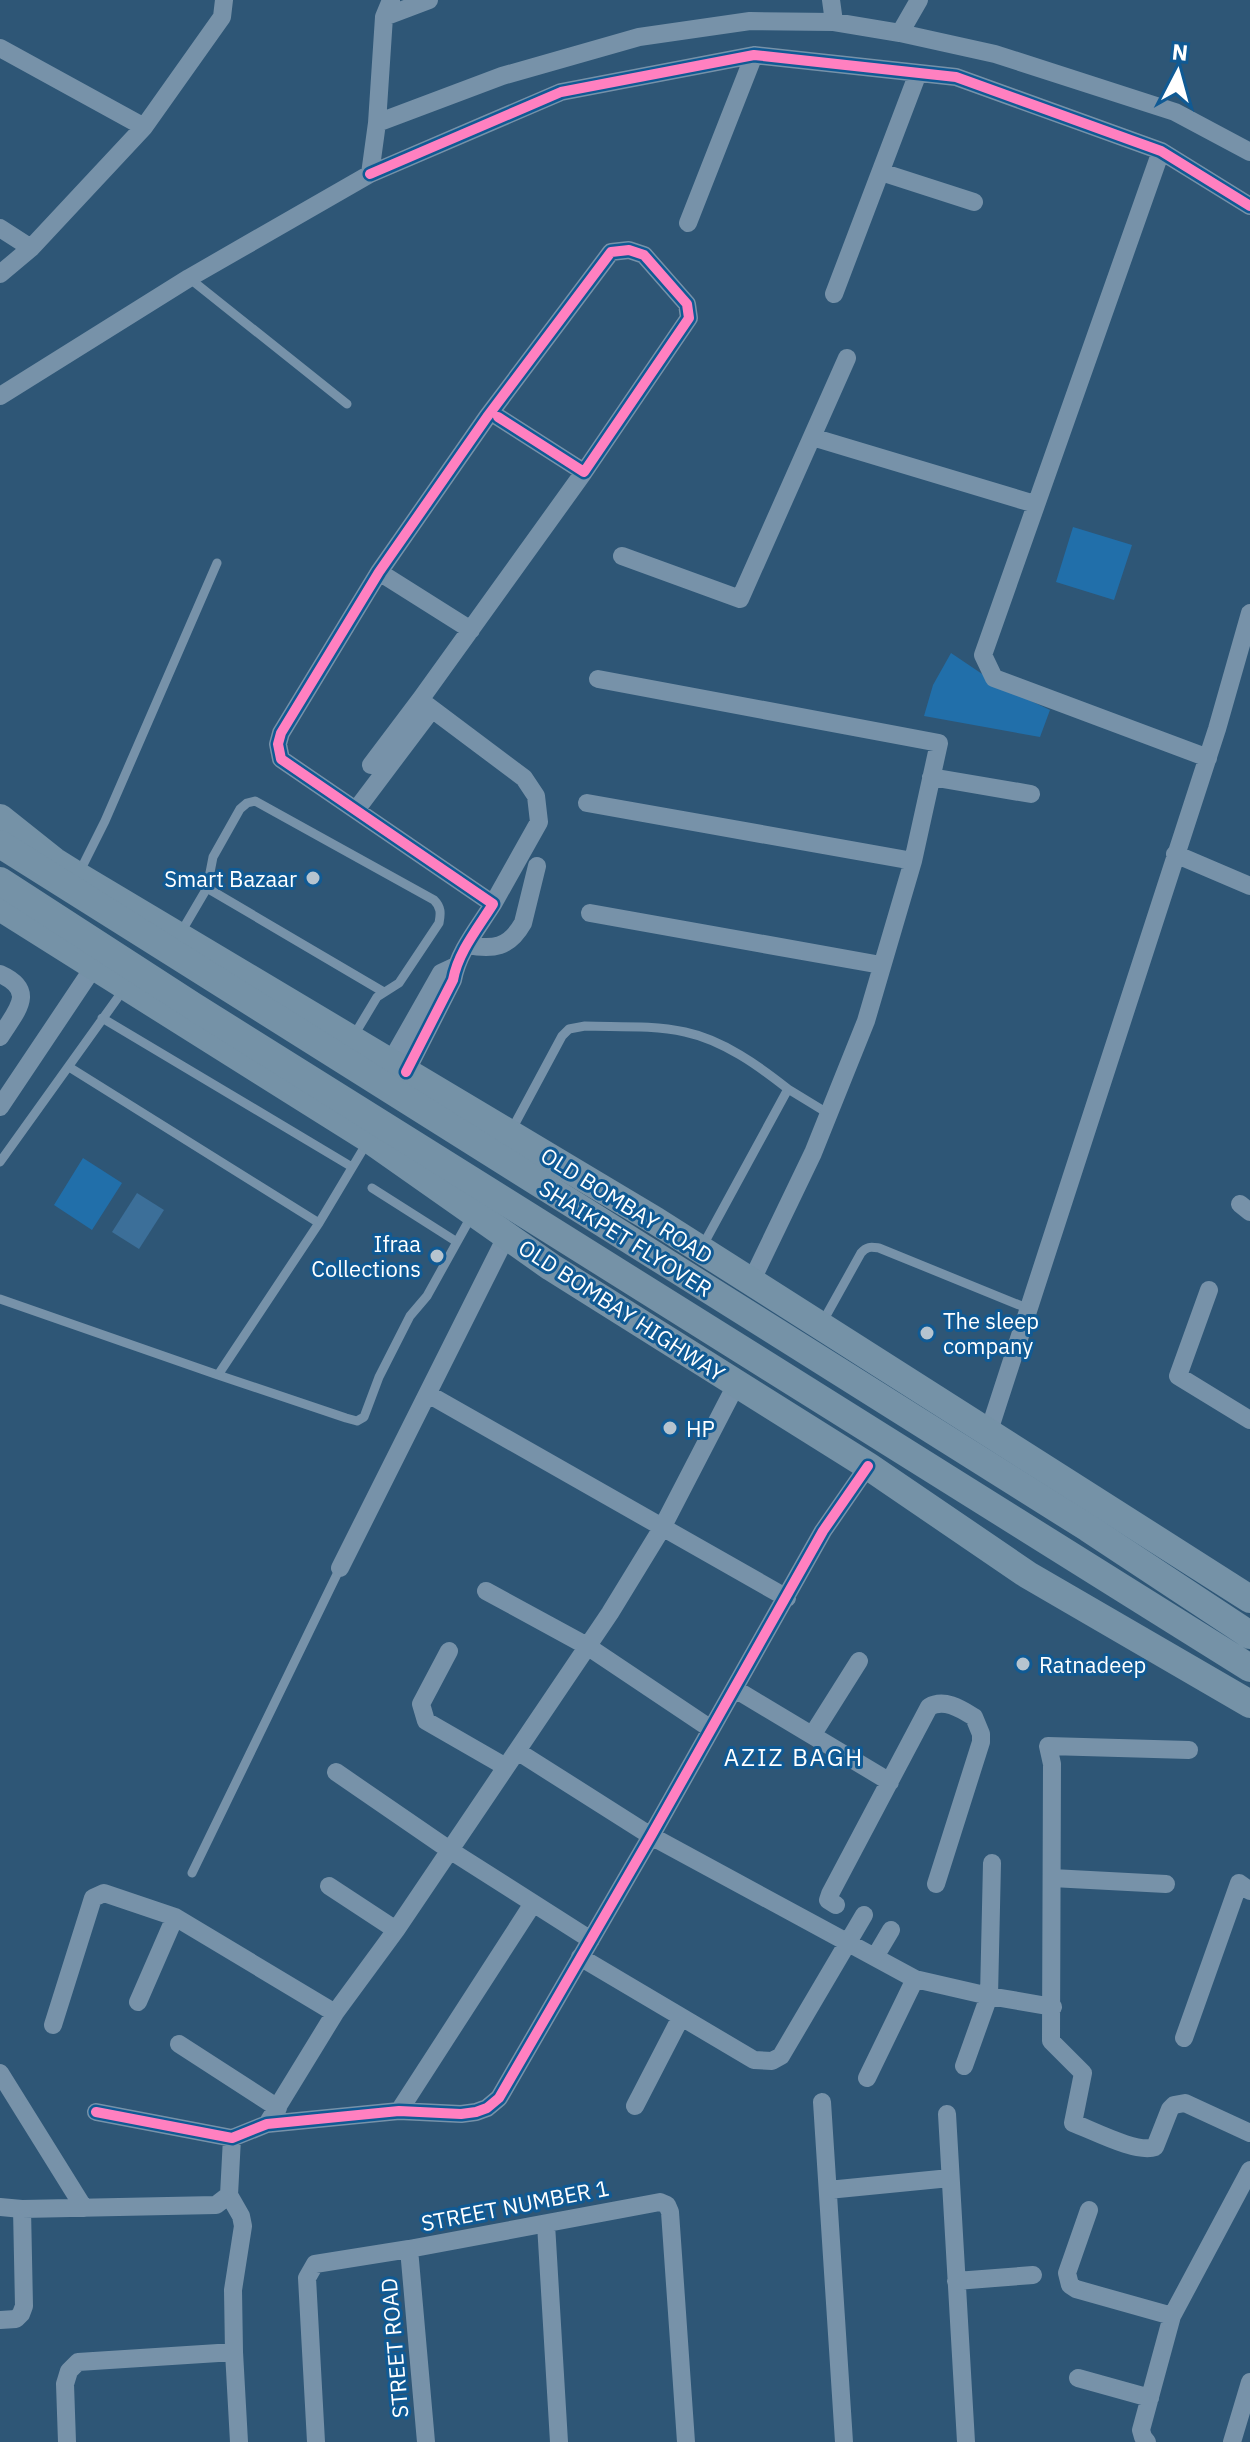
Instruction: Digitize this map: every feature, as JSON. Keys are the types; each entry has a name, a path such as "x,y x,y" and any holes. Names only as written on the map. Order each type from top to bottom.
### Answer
{"main road":[{"name":"OLD BOMBAY ROAD","path":"0,818 66,869 510,1133 700,1250 1250,1599"},
{"name":"SHAIKPET FLYOVER","path":"0,844 1088,1528 1250,1635"},
{"path":"10,914 66,869"},
{"name":"SHAIKPET FLYOVER","path":"0,881 207,1015 1250,1668"},
{"name":"OLD BOMBAY HIGHWAY","path":"10,914 369,1139 551,1267 868,1466 1028,1575 1250,1704"}],"street":[{"path":"0,274 31,248 144,127 222,17 224,0"},
{"path":"370,174 388,8 429,0"},
{"path":"831,0 834,22"},
{"path":"900,33 919,0"},
{"path":"377,123 502,76 639,37 750,21 834,22 995,54 1175,112 1250,152"},
{"path":"0,48 144,127"},
{"path":"688,223 754,55"},
{"path":"0,396 189,278 370,174 561,92 754,55 956,77 1161,151 1250,206"},
{"path":"834,294 918,73"},
{"path":"1161,151 983,655 994,678 1208,758"},
{"path":"881,172 974,202"},
{"path":"0,228 31,248"},
{"path":"356,810 471,630 689,318 687,304 644,255 629,250 611,252 487,417 379,572 281,733 278,744 281,759 493,904"},
{"path":"622,556 740,599 847,358"},
{"path":"498,417 584,472"},
{"path":"812,437 1035,504"},
{"path":"379,572 471,630"},
{"path":"988,1434 1208,758 1250,613"},
{"path":"598,679 939,743 913,861 866,1021 813,1153 751,1282"},
{"path":"371,765 426,704"},
{"path":"398,1067 441,973 456,966 539,822 536,796 524,778 426,704"},
{"path":"931,777 1031,794"},
{"path":"587,803 913,861"},
{"path":"1175,854 1250,886"},
{"path":"467,945 488,949 505,942 518,931 523,923 537,866"},
{"path":"590,913 881,965"},
{"path":"0,1107 95,965"},
{"path":"0,974 16,981 21,997 18,1008 0,1037"},
{"path":"340,1568 507,1235"},
{"path":"1209,1290 1178,1376 1250,1420"},
{"path":"267,2124 335,2013 396,1930 517,1751 662,1528 737,1383"},
{"path":"428,1394 787,1598"},
{"path":"96,2112 232,2138 267,2124 399,2111 476,2112 499,2098 823,1531 868,1466"},
{"path":"486,1591 587,1646 711,1729"},
{"path":"449,1651 421,1704 426,1721 506,1767"},
{"path":"813,1734 859,1661"},
{"path":"735,1689 890,1782"},
{"path":"823,1929 837,1902 828,1900 830,1894 932,1704 957,1707 974,1717 981,1734 936,1884"},
{"path":"1189,1750 1048,1746 1052,1764 1051,2041 1083,2073 1073,2123 1149,2149 1155,2147 1170,2109 1185,2103 1250,2133"},
{"path":"517,1751 651,1836 915,1979 1053,2007"},
{"path":"336,1772 532,1905 591,1940"},
{"path":"964,2066 989,1996 992,1863"},
{"path":"1052,1878 1166,1884"},
{"path":"329,1886 396,1930"},
{"path":"1184,2038 1245,1887"},
{"path":"53,2025 90,1905 97,1895 104,1893 175,1917 335,2013"},
{"path":"399,2111 532,1905"},
{"path":"580,1957 754,2060 772,2061 781,2056 864,1915"},
{"path":"138,2002 175,1917"},
{"path":"875,1957 891,1930"},
{"path":"867,2078 915,1979"},
{"path":"635,2106 681,2017"},
{"path":"179,2044 278,2108"},
{"path":"0,2073 84,2208"},
{"path":"822,2102 844,2442"},
{"path":"947,2114 966,2442"},
{"path":"232,2138 229,2195 243,2226 233,2290 239,2442"},
{"path":"1147,2442 1141,2430 1172,2316 1250,2170"},
{"path":"828,2190 950,2178"},
{"path":"0,2207 216,2205 229,2195"},
{"name":"STREET NUMBER 1","path":"316,2442 307,2278 315,2264 660,2202 667,2205 670,2212 686,2442"},
{"path":"0,2320 16,2319 24,2306 22,2209"},
{"path":"1089,2210 1067,2273 1070,2285 1172,2316"},
{"path":"546,2224 559,2442"},
{"name":"STREET ROAD","path":"409,2249 426,2442"},
{"path":"956,2281 1033,2275"},
{"path":"67,2442 65,2384 69,2371 78,2362 234,2352"},
{"path":"1078,2378 1150,2398"},
{"path":"1232,2442 1250,2382"}],"lane":[{"path":"189,278 347,404"},
{"path":"66,869 105,821 217,563"},
{"path":"178,937 207,888 213,857 240,809 255,801 434,900 441,914 439,923 399,983 377,997 352,1040"},
{"path":"207,888 382,991"},
{"path":"0,1162 126,985"},
{"path":"102,1018 352,1167"},
{"path":"510,1133 562,1036 574,1028 585,1026 685,1032 710,1039 764,1070 829,1114"},
{"path":"69,1067 319,1223"},
{"path":"700,1250 788,1089"},
{"path":"218,1375 319,1223 369,1139"},
{"path":"372,1188 457,1242"},
{"path":"0,1299 357,1421 364,1417 379,1377 410,1316 427,1296 474,1212"},
{"path":"820,1326 861,1253 870,1247 1029,1309"},
{"path":"192,1873 340,1568"}],"shaded area":[{"path":"1073,527 1132,545 1114,600 1056,582"},
{"path":"951,653 1000,686 1050,710 1040,737 924,716 933,685"},
{"path":"83,1158 122,1183 92,1230 54,1205"},
{"path":"137,1193 164,1210 139,1249 112,1232"}],"cycle path":[{"path":"370,174 561,92 754,55 956,77 1161,151 1250,206"},
{"path":"406,1072 453,980 464,950 493,904 281,759 278,744 281,733 379,572 487,417 611,252 629,250 644,255 687,304 689,318 584,472 498,417"},
{"path":"96,2112 232,2138 267,2124 399,2111 476,2112 499,2098 823,1531 868,1466"}],"place":[{"name":"Smart Bazaar","path":"313,878"},
{"name":"Ifraa Collections","path":"437,1256"},
{"name":"The sleep company","path":"927,1333"},
{"name":"HP","path":"670,1428"},
{"name":"Ratnadeep","path":"1023,1664"}],"district":[{"name":"AZIZ BAGH","path":"794,1757"}]}
